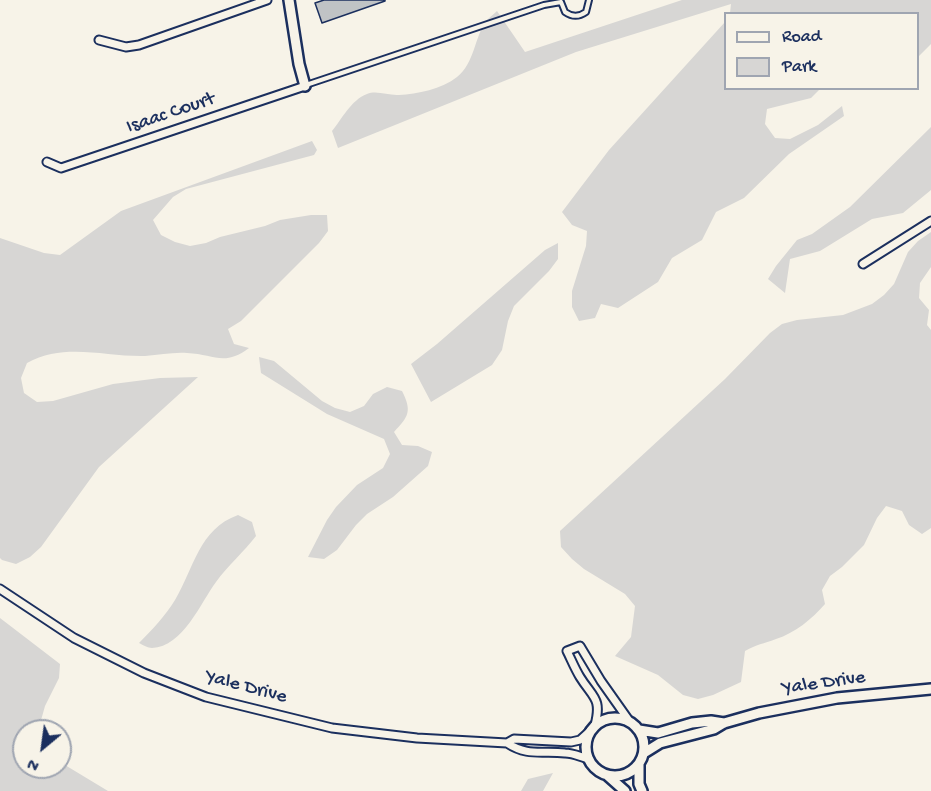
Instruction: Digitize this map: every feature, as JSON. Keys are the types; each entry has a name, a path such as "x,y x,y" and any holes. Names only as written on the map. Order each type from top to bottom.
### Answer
{"street":[{"path":"99,40 126,47 139,45 267,0"},
{"path":"289,0 299,64 305,86"},
{"name":"Isaac Court","path":"47,162 61,168 305,86"},
{"path":"863,264 931,221"},
{"name":"Yale Drive","path":"0,589 74,638 144,673 206,697 332,728 417,738 507,743 514,740 571,742 580,740 593,728"},
{"path":"625,791 596,769 589,759 586,741 598,714 596,697 579,677 567,651 580,646 601,681 630,722 639,730 644,741 644,753 639,764 639,784 642,791"},
{"name":"Yale Drive","path":"644,753 660,743 714,729 724,723 807,702 931,689"},
{"path":"593,728 612,718 630,722"},
{"name":"Yale Drive","path":"639,730 658,733 692,723 711,721 724,723"},
{"name":"Yale Drive","path":"507,743 516,749 534,753 561,752 589,759"},
{"path":"606,775 624,775 639,764"}],"lane":[{"path":"305,86 544,5 561,1 565,12 578,16 586,12 589,0"}],"green space":[{"path":"682,0 931,0 931,44 919,56 919,12 730,12 731,4 576,52 338,148 332,131 347,110 361,97 371,93 395,95 421,92 437,88 457,77 467,65 487,20 497,11 525,52"},
{"path":"724,23 724,90 819,90 811,98 767,109 765,124 775,138 790,139 818,125 842,106 844,116 789,154 744,198 716,212 702,240 672,258 658,282 618,308 601,304 595,318 579,321 572,307 572,291 586,246 587,231 572,225 562,212 609,150"},
{"path":"931,127 931,190 903,213 872,219 820,251 790,259 785,293 768,279 797,240 812,234 850,207"},
{"path":"312,141 317,150 314,155 186,189 173,197 153,220 161,235 190,246 280,220 327,215 328,231 319,243 241,321 228,329 234,344 249,348 240,354 226,358 187,353 130,356 70,352 56,353 27,363 21,378 24,393 37,402 53,401 113,384 160,378 198,377 99,467 41,547 30,557 16,564 2,560 0,558 0,238 44,253 60,255 121,211"},
{"path":"931,232 931,267 920,283 919,298 929,310 927,325 931,330 931,528 922,534 909,525 902,511 886,506 877,518 864,545 830,576 822,590 825,604 820,610 790,633 745,651 741,682 713,695 698,699 683,695 658,675 615,656 631,637 635,606 625,594 572,559 561,547 560,531 725,379 770,333 782,324 843,315 872,304 894,284 908,252"},
{"path":"558,243 558,259 514,306 508,321 502,350 492,365 431,402 411,364 545,250"},
{"path":"259,357 274,361 322,401 350,412 364,406 373,394 387,387 402,391 408,409 403,422 394,432 402,445 418,446 432,452 428,466 393,497 367,514 337,550 324,559 308,557 327,520 357,485 383,468 390,454 384,439 327,414 261,373"},
{"path":"238,515 252,522 256,536 221,576 190,622 173,640 163,646 150,648 139,643 175,600 206,540 225,521"},
{"path":"0,618 60,664 59,678 41,719 12,719 12,779 72,779 72,769 108,791 0,791"},
{"path":"553,773 543,791 521,791 528,779"}],"building":[{"path":"324,0 385,1 322,23 315,3"}]}
